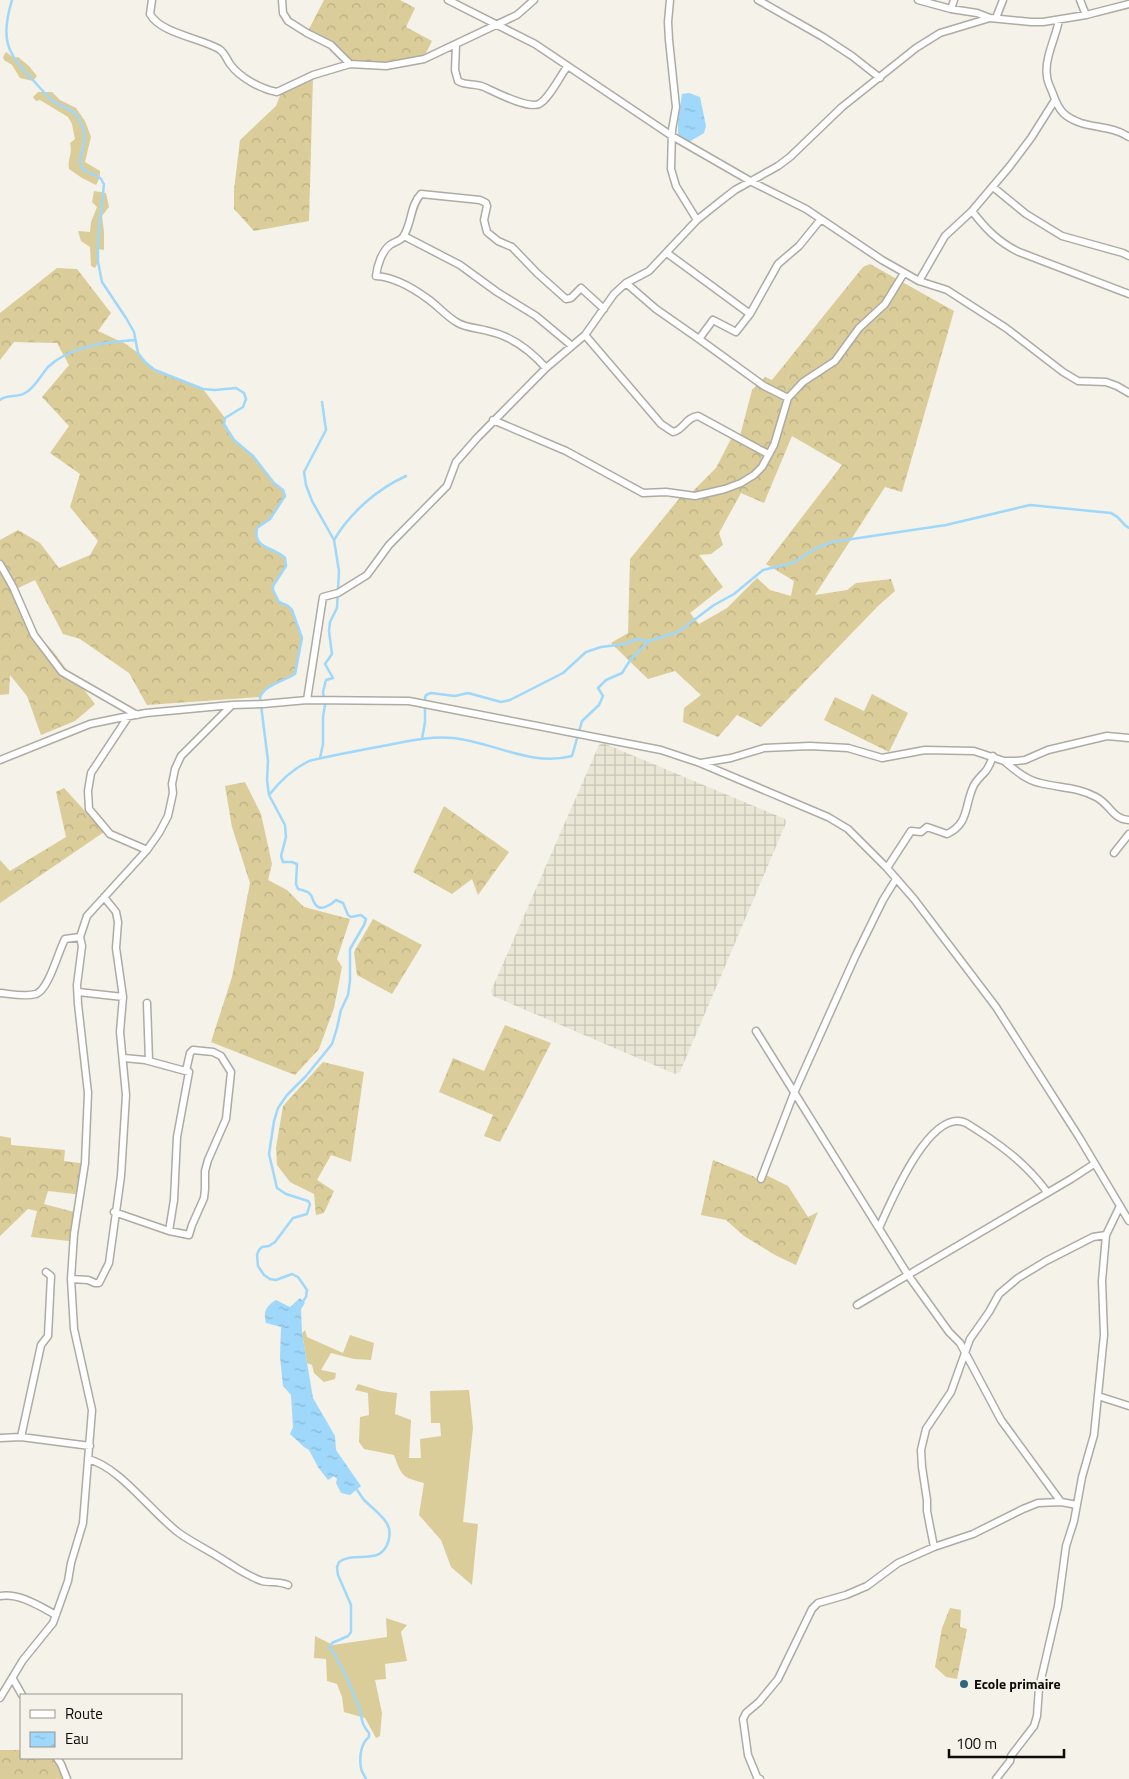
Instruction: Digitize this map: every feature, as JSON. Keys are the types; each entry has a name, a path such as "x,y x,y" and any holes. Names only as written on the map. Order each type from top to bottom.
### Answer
{"street":[{"path":"152,0 150,14 156,22 218,49 226,55 230,64 238,72 252,82 277,92 313,75 350,64 386,66 424,59 517,15 534,0"},
{"path":"282,0 283,14 288,21 306,33 331,45 350,64"},
{"path":"448,0 535,44 672,136 752,182 806,209 904,273 919,281 947,290 1006,328 1063,372 1078,381 1106,382 1129,393"},
{"path":"670,0 669,31 676,107 672,136 671,169 676,186 697,220"},
{"path":"758,0 852,56 880,78"},
{"path":"918,0 993,18 1031,22 1059,20 1129,4"},
{"path":"951,9 954,0"},
{"path":"307,700 323,597 338,594 367,575 389,545 442,492 450,481 456,462 493,420 546,368 585,335 614,294 626,283 649,271 697,220 735,190 752,182 790,157 842,107 916,48 940,34 993,18 1003,0"},
{"path":"1080,0 1086,15"},
{"path":"1059,20 1057,34 1048,58 1046,76 1061,111 1066,117 1083,124 1122,132 1129,137"},
{"path":"456,44 455,70 458,81 467,84 478,84 497,94 535,105 545,99 567,67"},
{"path":"919,281 945,236 972,211 993,187 1031,138 1055,100"},
{"path":"993,187 1026,214 1062,236 1129,256"},
{"path":"546,368 535,356 515,342 490,331 456,323 428,299 409,287 388,277 376,276 378,263 385,250 404,236 417,199 421,194 480,200 486,203 484,225 492,238 512,247 566,299 571,298 580,288 604,309"},
{"path":"972,211 993,236 1004,245 1129,294"},
{"path":"699,339 713,320 735,332 750,314 778,264 799,246 821,219"},
{"path":"404,236 460,265 536,316 572,346"},
{"path":"667,253 750,314"},
{"path":"493,420 566,451 643,494 666,492 694,496 725,489 741,483 754,475 762,467 774,445 788,398 803,382 835,361 859,328 885,304 904,273"},
{"path":"626,283 656,309 764,386 788,398"},
{"path":"585,335 667,429 677,432 690,418 698,416 768,454"},
{"path":"0,564 13,587 34,635 62,672 137,715"},
{"path":"0,760 90,724 137,715 232,704 325,700 409,701 661,750 700,763 828,817 848,828 887,868 914,900 996,1007 1129,1221"},
{"path":"0,1698 23,1660 53,1623 68,1581 82,1523 92,1410 74,1329 72,1280 74,1234 86,1162 88,1093 79,1021 78,992 82,946 80,937 87,916 147,850 168,816 173,793 172,784 175,769 181,756 232,704"},
{"path":"128,717 91,773 88,791 89,809 110,834 147,850"},
{"path":"1004,761 1025,760 1048,750 1107,736 1129,738"},
{"path":"700,763 731,758 764,748 810,746 848,748 882,758 925,750 974,751 1004,761 1018,772 1039,783 1075,788 1086,792 1103,801 1120,819 1129,820"},
{"path":"887,868 911,831 921,832 929,827 947,834 955,831 964,819 975,784 987,769 993,756"},
{"path":"1114,854 1129,834"},
{"path":"761,1179 794,1093 855,957 883,900 896,879"},
{"path":"72,1280 88,1280 100,1283 109,1263 124,1138 126,1095 124,1058 120,1032 122,997 116,948 118,922 116,912 104,896"},
{"path":"0,993 36,994 46,986 66,939 80,937"},
{"path":"78,992 122,997"},
{"path":"147,1003 148,1061"},
{"path":"756,1031 908,1275 965,1351 1001,1420 1061,1502"},
{"path":"114,1212 169,1231 189,1235 204,1198 205,1171 208,1160 226,1119 231,1072 221,1056 214,1052 192,1050 186,1071"},
{"path":"124,1058 148,1061 186,1071 190,1075 177,1137 174,1200 169,1231"},
{"path":"879,1228 899,1184 913,1159 934,1132 952,1121 966,1123 1015,1156 1047,1192"},
{"path":"857,1305 1094,1164"},
{"path":"996,1779 1034,1726 1037,1716 1038,1688 1058,1606 1066,1546 1094,1435 1104,1335 1102,1281 1106,1235 1120,1206"},
{"path":"934,1547 927,1511 922,1450 926,1429 951,1392 970,1339 999,1294 1018,1278 1093,1237 1106,1235"},
{"path":"21,1437 41,1345 48,1336 51,1276 46,1272"},
{"path":"1098,1396 1129,1406"},
{"path":"0,1438 21,1437 90,1446"},
{"path":"88,1459 107,1468 143,1499 160,1517 190,1540 248,1575 264,1581 288,1585"},
{"path":"760,1779 757,1777 748,1755 742,1719 778,1679 812,1609 818,1602 856,1592 898,1563 934,1547 973,1534 1038,1503 1061,1502 1077,1505"},
{"path":"0,1596 31,1602 56,1615"},
{"path":"13,1679 21,1694"},
{"path":"57,1759 67,1779"}],"shaded area":[{"path":"603,743 785,819 786,823 680,1072 675,1074 493,996 491,991 599,745"}],"green space":[{"path":"324,0 400,0 415,8 406,27 432,41 423,59 387,66 354,64 307,33"},
{"path":"6,52 14,58 18,57 29,66 37,76 33,81 20,78 12,65 4,60 3,57"},
{"path":"313,76 309,221 254,231 234,209 234,190 240,140 276,106 281,93"},
{"path":"38,92 52,92 60,100 76,108 85,121 91,137 85,162 100,171 100,177 96,185 69,169 70,143 75,139 72,124 68,117 40,100 36,101 33,97"},
{"path":"94,191 106,193 109,207 102,216 104,250 98,249 98,262 95,268 91,266 90,247 81,241 78,231 90,232 91,222 97,207 92,202"},
{"path":"870,264 954,311 902,492 885,487 815,595 847,590 856,583 891,579 895,591 878,606 761,727 737,715 718,737 683,722 684,708 701,695 675,671 648,679 611,643 628,633 630,559 683,494 689,495 716,468 732,437 740,436 752,390 765,377 772,380 863,267","holes":["792,436 842,465 766,564 794,581 791,596 770,590 757,578 727,608 699,624 690,613 723,587 699,555 711,554 723,545 719,533 741,493 764,503"]},
{"path":"57,268 77,269 111,313 98,331 126,344 155,370 203,389 225,418 224,424 234,440 253,456 273,483 283,490 285,496 270,519 257,528 257,535 261,544 285,558 286,566 273,586 273,590 279,602 292,610 302,638 295,674 270,686 260,697 147,705 129,673 80,639 63,634 35,580 12,591 37,635 52,650 95,704 75,721 41,735 27,696 10,675 9,694 0,695 0,540 18,530 40,543 59,568 90,555 98,541 70,507 80,474 50,453 69,426 42,397 69,365 57,343 14,342 0,360 0,313"},
{"path":"872,694 908,713 889,752 824,720 835,697 864,711"},
{"path":"245,782 261,814 272,864 268,880 287,890 304,907 350,919 337,959 342,967 334,1008 319,1049 295,1075 211,1042 232,977 250,883 232,827 225,786"},
{"path":"64,788 104,832 0,903 0,860 10,871 66,837 56,792"},
{"path":"444,806 509,852 478,895 472,879 452,894 413,872"},
{"path":"373,919 422,945 392,994 357,975 354,952"},
{"path":"505,1025 551,1043 500,1142 484,1136 493,1115 439,1092 453,1058 484,1071"},
{"path":"323,1062 364,1072 351,1162 331,1155 317,1180 334,1191 324,1213 316,1215 314,1194 290,1182 277,1165 276,1148 283,1106"},
{"path":"0,1136 11,1138 11,1145 65,1150 64,1161 87,1164 83,1195 48,1191 44,1204 78,1213 69,1241 31,1237 37,1211 28,1209 0,1236"},
{"path":"713,1160 755,1177 760,1183 764,1174 788,1186 808,1217 818,1212 796,1265 744,1236 726,1220 701,1215"},
{"path":"305,1330 307,1337 343,1353 350,1335 374,1343 371,1360 354,1359 331,1353 321,1370 336,1373 335,1379 324,1382 314,1373 312,1365 307,1363 302,1333"},
{"path":"358,1384 381,1391 397,1393 395,1414 411,1420 409,1458 421,1458 420,1439 441,1436 440,1423 431,1423 430,1391 469,1390 473,1428 463,1522 478,1524 472,1585 451,1567 441,1540 419,1515 424,1483 404,1475 394,1455 364,1449 359,1442 360,1417 369,1415 368,1393 355,1390"},
{"path":"950,1608 961,1610 960,1627 967,1629 957,1679 946,1677 935,1667 942,1628"},
{"path":"386,1618 407,1625 401,1632 407,1661 385,1664 386,1679 375,1680 382,1713 380,1736 376,1738 365,1718 344,1712 342,1697 337,1684 327,1681 326,1659 314,1658 315,1636 333,1645 387,1637"},
{"path":"0,1750 20,1750 20,1759 55,1759 66,1779 0,1779"}],"water":[{"path":"689,93 700,97 706,126 704,133 689,142 678,134 678,120 682,94"},
{"path":"300,1298 305,1303 301,1309 302,1333 313,1398 335,1436 336,1450 361,1486 350,1495 341,1493 336,1483 337,1479 334,1476 328,1480 309,1450 290,1434 293,1427 291,1395 283,1386 280,1357 281,1327 266,1323 265,1312 276,1300 290,1307"}],"waterway":[{"path":"12,0 6,34 11,52 23,70 48,96 56,103 74,112 83,128 84,143 80,157 81,166 84,170 101,178 104,184 98,240 98,262 102,282 134,332 138,353 155,370 203,389 236,388 244,393 246,399 243,407 225,418 224,424 234,440 253,456 274,483 283,490 285,496 270,519 257,528 258,540 261,544 285,558 286,566 273,586 273,590 279,602 292,610 302,638 295,674 270,686 260,697 268,761 267,780 269,795 285,825 286,837 281,856 283,862 297,864 296,884 298,889 309,893 317,906 323,908 336,900 343,903 348,915 351,917 361,915 366,919 350,949 348,995 341,1010 332,1044 306,1076 287,1095 278,1108 274,1121 269,1154 277,1188 286,1194 308,1201 310,1204 307,1214 293,1218 275,1242 259,1250 257,1255 258,1266 264,1275 270,1279 276,1280 292,1274 298,1277 307,1290 306,1297 301,1304"},
{"path":"0,400 29,391 48,367 67,354 89,346 135,340"},
{"path":"322,402 326,430 304,472 306,485 312,501 334,540"},
{"path":"320,758 323,744 325,705 323,692 326,680 333,678 325,664 332,654 329,631 330,622 337,608 339,571 334,540 356,511 375,495 406,476"},
{"path":"269,795 287,776 309,761 420,739 453,738 468,740 512,753 542,758 557,759 572,756 582,721 599,705 603,696 598,688 606,680 622,673 631,659 649,641 678,632 714,605 734,594 763,570 793,563 815,549 832,542 946,525 1030,505 1111,513 1129,528"},
{"path":"422,739 426,695 431,693 455,696 468,693 501,702 510,700 563,673 586,652 601,647 625,644 637,639 649,641"},
{"path":"355,1487 364,1500 384,1519 389,1531 389,1540 381,1553 372,1556 348,1558 339,1562 337,1567 338,1575 351,1605 351,1632 348,1636 332,1643 330,1648 346,1675 358,1705 362,1722 369,1733 369,1737 362,1747 360,1764 366,1779"}],"place":[{"name":"Ecole primaire","path":"964,1684"}]}
